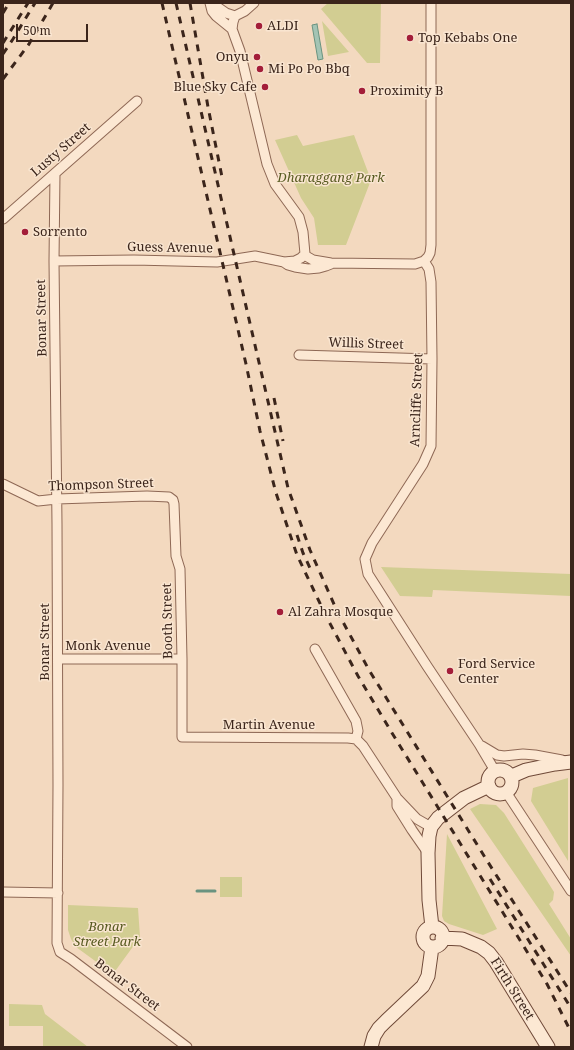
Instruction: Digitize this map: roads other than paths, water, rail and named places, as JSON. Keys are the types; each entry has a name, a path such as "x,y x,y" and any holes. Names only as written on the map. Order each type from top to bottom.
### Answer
{"street":[{"path":"210,3 212,11 216,16 232,29"},
{"path":"215,3 216,6 226,13 235,16 245,11 254,3"},
{"path":"424,261 430,253 431,245 431,3"},
{"path":"235,16 232,29 240,51 267,164 275,184 299,217 303,232 305,254"},
{"name":"Lusty Street","path":"3,219 137,101"},
{"name":"Bonar Street","path":"55,173 54,262 58,659 57,943 60,952 187,1047"},
{"name":"Guess Avenue","path":"54,262 134,260 217,262 255,256 284,262 294,261 301,258 305,254 313,260 331,263 415,264 424,261"},
{"name":"Arncliffe Street","path":"424,261 429,269 431,282 431,446 423,464 372,543 365,559 368,574 495,771"},
{"name":"Guess Avenue","path":"284,262 288,265 308,269 319,268 331,263"},
{"name":"Willis Street","path":"299,355 432,359"},
{"name":"Thompson Street","path":"3,484 38,500 166,496 171,498 174,504"},
{"name":"Booth Street","path":"174,504 176,556 180,569 182,737"},
{"path":"315,648 356,721 358,731 356,739 363,746 397,798 416,819 431,827"},
{"name":"Monk Avenue","path":"58,659 182,659"},
{"name":"Martin Avenue","path":"182,737 356,739"},
{"path":"479,744 497,755 535,755 570,762"},
{"path":"512,776 526,770 570,762"},
{"path":"502,769 512,776 512,784 509,790 503,794 496,793 490,789 488,779 495,771 502,769"},
{"path":"432,928 428,853 431,827 438,818 464,798 489,786"},
{"path":"506,792 571,891"},
{"path":"397,798 397,806 428,853"},
{"path":"3,892 58,893"},
{"path":"429,928 432,928 440,930 442,935 438,945 432,946 426,944 423,938 424,932 429,928"},
{"name":"Firth Street","path":"442,938 462,939 481,947 489,953 548,1047"},
{"path":"371,1047 374,1036 379,1028 424,986 428,976 432,946"}],"waterway":[{"path":"197,891 215,891"}],"railway":[{"path":"3,13 9,3"},
{"path":"3,43 28,3"},
{"path":"3,54 35,3"},
{"path":"3,79 29,44 53,3"},
{"path":"162,3 246,364 260,431 276,493 297,555 326,616 358,676 547,984 571,1032"},
{"path":"176,3 288,488 310,550 337,611 369,670 571,993"},
{"path":"190,3 223,182"},
{"path":"274,398 283,441"},
{"path":"297,535 310,568"},
{"path":"490,879 571,1008"}],"place":[{"name":"ALDI","path":"259,26"},
{"name":"Top Kebabs One","path":"410,38"},
{"name":"Onyu","path":"257,57"},
{"name":"Mi Po Po Bbq","path":"260,69"},
{"name":"Blue Sky Cafe","path":"265,87"},
{"name":"Proximity B","path":"362,91"},
{"name":"Sorrento","path":"25,232"},
{"name":"Al Zahra Mosque","path":"280,612"},
{"name":"Ford Service Center","path":"450,671"}],"park label":[{"name":"Dharaggang Park","path":"331,178"},
{"name":"Bonar Street Park","path":"107,934"}]}
